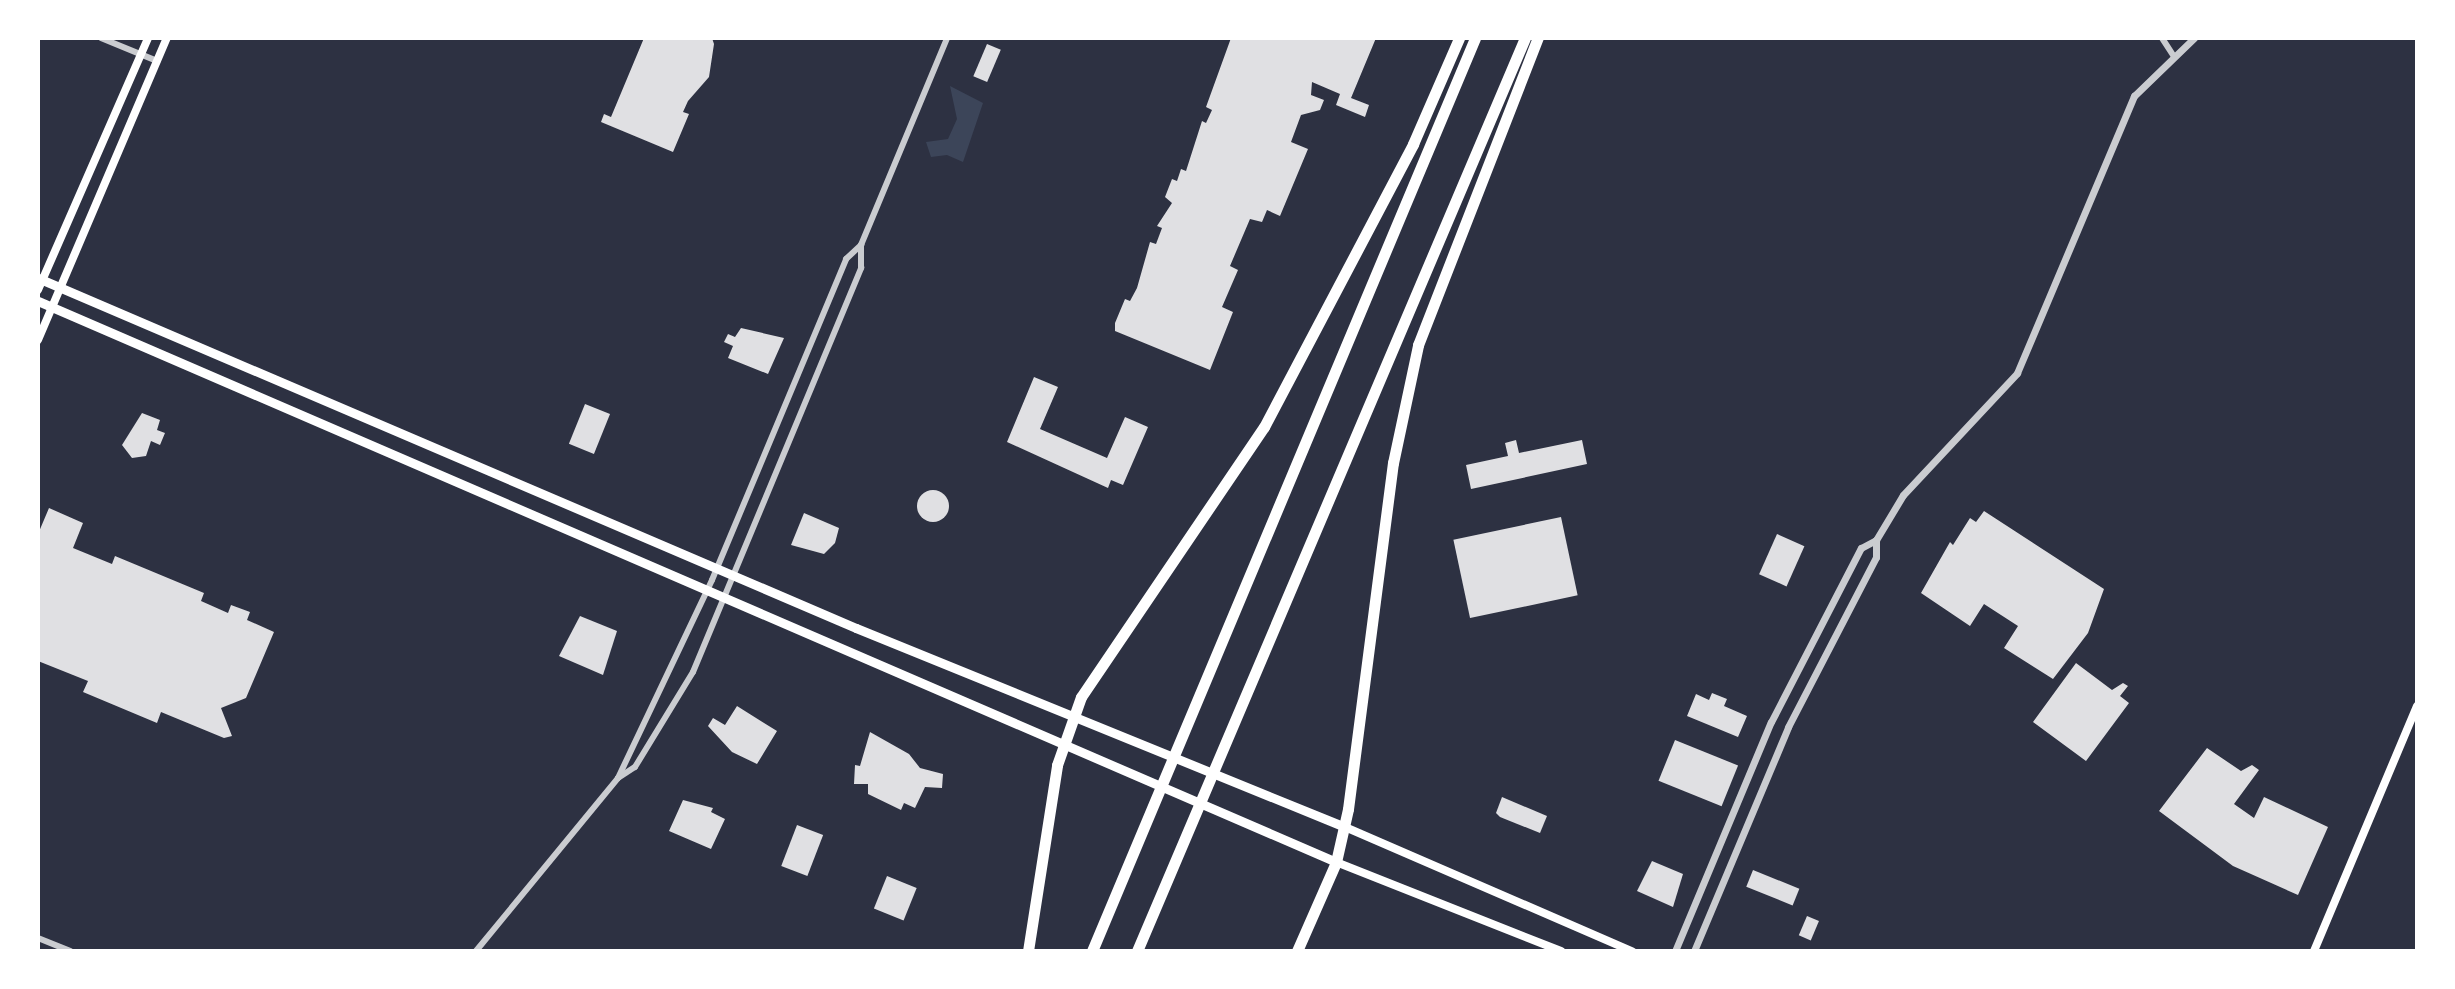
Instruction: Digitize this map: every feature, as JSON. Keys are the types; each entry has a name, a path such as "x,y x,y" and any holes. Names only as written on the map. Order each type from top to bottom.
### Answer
{"highway":[{"path":"1028,951 1062,748 1073,714 1264,427 1407,157 1459,38"},
{"path":"1092,951 1475,38"},
{"path":"1137,951 1525,38"},
{"path":"1297,951 1336,862 1345,827 1404,400 1433,301 1538,38"}],"main road":[{"path":"148,38 39,284 735,577 1195,764 1632,951"},
{"path":"38,340 167,38"},
{"path":"38,301 354,434 706,593 1062,748 1561,951"},
{"path":"2314,951 2417,706"}],"street":[{"path":"101,38 157,61"},
{"path":"618,778 635,767 666,722 735,577 861,268 861,245 947,38"},
{"path":"2162,38 2173,55"},
{"path":"1675,951 1771,722 1861,548 1876,540 1903,495 2017,373 2109,145 2134,96 2194,38"},
{"path":"476,951 618,778 706,593 846,259 861,245"},
{"path":"1694,951 1788,727 1876,557 1876,540"},
{"path":"38,938 70,951"}],"shaded area":[{"path":"950,86 983,103 963,162 947,155 931,157 926,142 948,139 957,119"}],"building":[{"path":"644,38 712,38 714,44 709,77 688,101 683,112 689,114 673,152 601,122 604,114 611,117"},
{"path":"1231,38 1376,38 1351,98 1369,105 1365,117 1336,105 1340,94 1312,82 1311,95 1324,100 1320,110 1301,115 1291,142 1308,149 1280,216 1267,210 1262,222 1250,219 1230,266 1238,270 1222,307 1233,312 1210,370 1115,331 1115,323 1125,299 1130,301 1137,288 1150,242 1156,244 1162,228 1157,226 1172,203 1165,197 1172,179 1177,181 1181,169 1186,171 1202,121 1206,123 1212,110 1206,107"},
{"path":"987,44 1001,50 987,82 973,76"},
{"path":"741,328 784,338 768,374 728,358 733,346 724,342 728,334 735,337"},
{"path":"1034,377 1058,387 1040,429 1107,458 1125,417 1148,427 1123,485 1111,480 1108,488 1007,442"},
{"path":"585,404 610,414 594,454 569,444"},
{"path":"142,413 160,420 157,430 165,433 160,445 151,441 146,456 132,458 122,445"},
{"path":"1516,440 1519,453 1582,440 1587,464 1471,489 1466,465 1508,456 1505,443"},
{"path":"933,490 944,495 949,506 944,517 933,522 922,517 917,506 922,495"},
{"path":"49,508 83,523 73,548 112,564 115,556 204,593 201,601 228,613 231,605 250,612 247,620 274,632 246,698 221,708 232,736 224,738 161,712 157,723 83,692 88,681 38,661 38,534"},
{"path":"1984,511 2104,589 2088,633 2053,679 2004,648 2018,626 1984,604 1970,626 1921,593 1950,542 1953,545 1970,518 1976,522"},
{"path":"804,513 839,528 835,543 824,554 791,545"},
{"path":"1561,517 1578,595 1470,618 1453,540"},
{"path":"1777,534 1804,546 1787,586 1759,574"},
{"path":"580,616 617,631 603,675 559,656"},
{"path":"2076,663 2112,690 2123,683 2128,686 2120,696 2129,703 2086,761 2033,722"},
{"path":"1712,693 1727,699 1724,706 1747,716 1738,737 1687,716 1696,694 1709,700"},
{"path":"737,706 777,731 757,764 732,752 708,726 713,718 725,725"},
{"path":"870,732 909,754 920,768 943,774 942,788 925,787 915,808 904,803 901,810 868,794 868,784 854,784 855,765 860,766"},
{"path":"1675,740 1738,765 1722,806 1659,781"},
{"path":"2207,748 2241,771 2252,765 2259,770 2234,804 2254,818 2264,797 2328,827 2298,895 2233,866 2159,811"},
{"path":"1502,797 1547,816 1540,833 1500,817 1496,813"},
{"path":"683,800 713,808 711,812 725,819 711,849 669,831"},
{"path":"797,825 823,835 807,876 781,866"},
{"path":"1652,861 1683,874 1673,907 1637,891"},
{"path":"1753,870 1799,889 1793,905 1746,887"},
{"path":"887,876 917,888 904,920 874,908"},
{"path":"1807,916 1819,921 1811,940 1799,935"}]}
